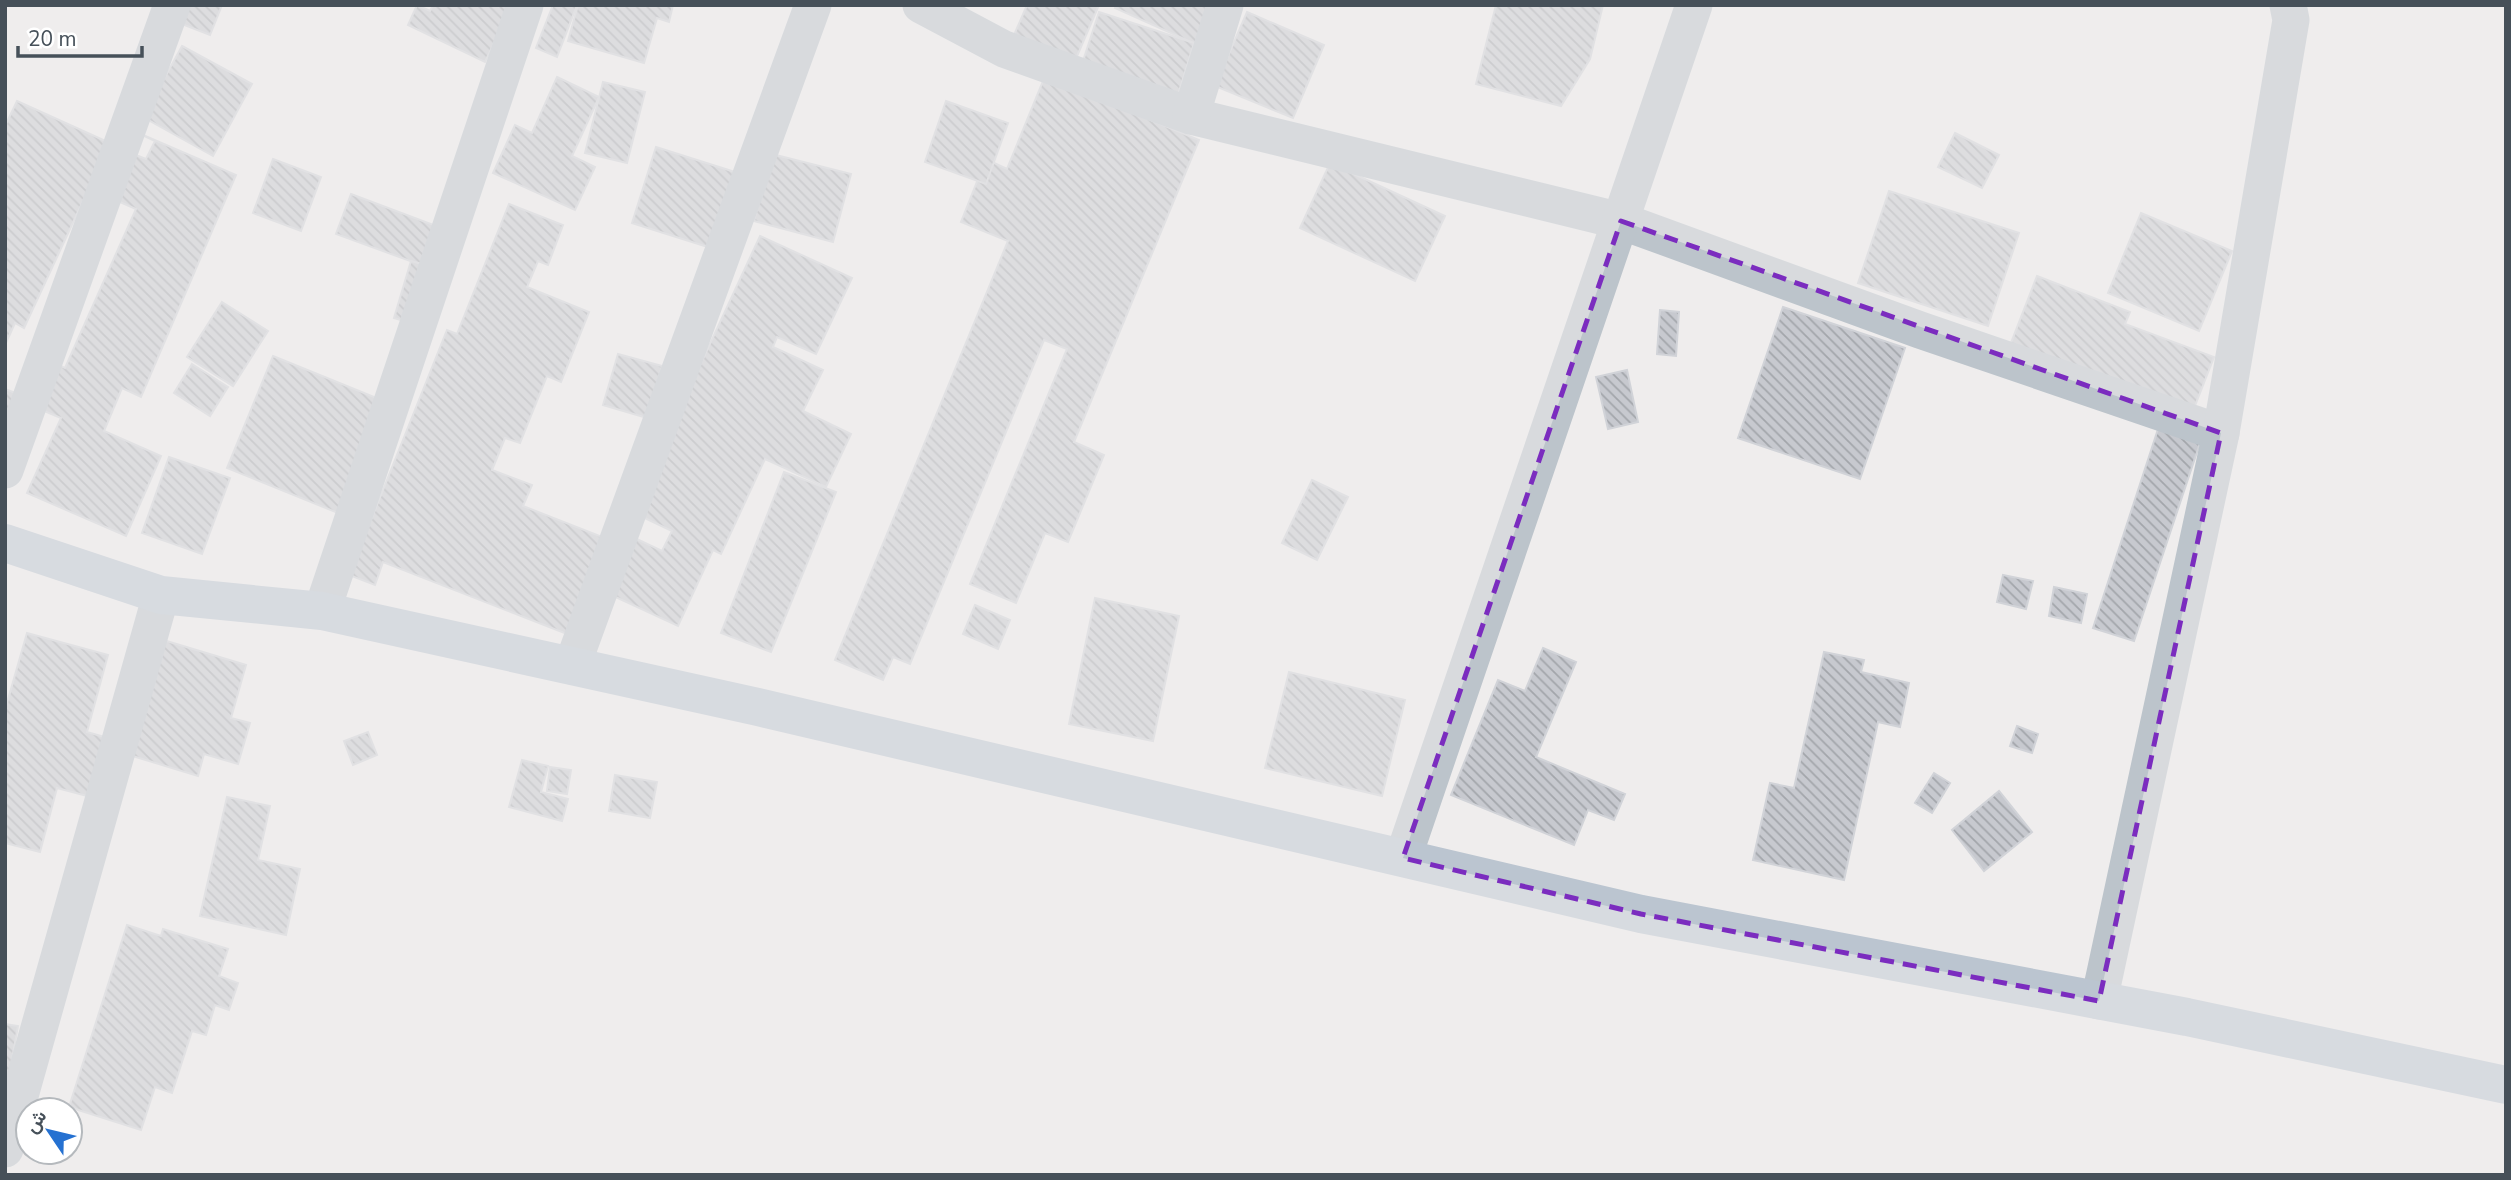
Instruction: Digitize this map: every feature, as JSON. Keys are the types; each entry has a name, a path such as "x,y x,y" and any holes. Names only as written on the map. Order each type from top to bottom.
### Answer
{"main road":[{"path":"5,543 161,595 322,611 572,666 1641,914 2099,1001 2506,1085"}],"street":[{"path":"5,470 173,5"},
{"path":"322,611 525,5"},
{"path":"572,666 813,5"},
{"path":"920,5 1004,48 1191,116 1621,221 1920,330 2221,433"},
{"path":"1191,116 1225,5"},
{"path":"1403,858 1695,5"},
{"path":"2099,1001 2221,433 2291,20 2288,5"},
{"path":"5,1149 161,595"}],"highlighted area":[{"path":"1621,221 2221,433 2099,1001 1641,914 1403,858"}],"building":[{"path":"186,5 222,5 210,35 179,23"},
{"path":"417,5 430,11 433,5 512,5 485,62 408,25"},
{"path":"553,5 577,5 557,57 536,48"},
{"path":"578,5 673,5 669,22 657,18 644,63 568,41"},
{"path":"1027,5 1099,5 1072,68 1011,42"},
{"path":"1116,5 1223,5 1204,48 1115,8"},
{"path":"1496,5 1603,5 1590,59 1561,106 1476,84"},
{"path":"1099,12 1194,43 1177,98 1081,67"},
{"path":"1247,12 1324,45 1293,118 1215,86"},
{"path":"182,46 252,84 213,156 143,117"},
{"path":"1045,76 1199,140 1074,442 1104,455 1068,542 1045,533 1016,603 970,584 1067,349 1044,340 910,664 893,657 883,680 835,660 1008,241 961,222 986,159 1007,169"},
{"path":"557,77 599,97 572,156 595,167 575,210 493,173 515,125 532,133"},
{"path":"603,82 645,92 627,163 585,153"},
{"path":"17,101 110,143 24,328 15,323 5,345 5,126"},
{"path":"946,101 1008,123 986,184 925,162"},
{"path":"136,132 236,175 141,397 122,388 104,431 161,456 126,536 27,493 61,418 32,406 52,362 65,368 136,209 106,196 126,151 146,159 155,141"},
{"path":"1955,133 1999,155 1982,188 1938,167"},
{"path":"656,147 738,173 714,249 632,223"},
{"path":"772,154 851,174 833,242 754,221"},
{"path":"273,159 321,177 301,231 253,213"},
{"path":"1330,163 1445,216 1415,281 1300,228"},
{"path":"1889,191 2019,233 1988,326 1858,283"},
{"path":"351,194 439,227 424,266 336,234"},
{"path":"509,204 563,225 548,265 538,261 527,287 589,312 561,382 547,376 520,443 505,438 492,470 532,485 523,506 610,540 572,636 383,562 375,585 349,575 447,330 457,334"},
{"path":"2141,213 2232,251 2199,331 2108,293"},
{"path":"760,236 852,278 816,354 777,337 773,347 823,370 803,411 851,434 826,487 765,459 721,554 713,550 678,626 609,594 635,538 662,551 672,531 632,512"},
{"path":"411,261 429,266 411,323 394,318"},
{"path":"2037,276 2130,312 2125,324 2214,357 2191,416 2009,348"},
{"path":"222,302 268,331 233,386 187,357"},
{"path":"1783,307 1905,348 1860,479 1738,438"},
{"path":"1660,310 1679,312 1676,356 1657,354"},
{"path":"618,354 662,366 647,418 603,405"},
{"path":"273,356 384,401 338,513 227,468"},
{"path":"192,364 228,387 210,416 174,393"},
{"path":"1627,370 1638,422 1608,429 1596,377"},
{"path":"5,389 21,395 5,436"},
{"path":"2160,423 2202,437 2134,641 2093,628"},
{"path":"169,457 230,478 202,554 142,533"},
{"path":"784,472 836,492 771,652 721,633"},
{"path":"1312,480 1348,497 1317,560 1282,543"},
{"path":"2003,575 2033,581 2026,609 1997,602"},
{"path":"2054,587 2087,594 2081,623 2049,616"},
{"path":"1095,598 1179,616 1153,741 1069,724"},
{"path":"975,605 1010,620 998,649 963,634"},
{"path":"27,633 108,655 87,732 108,738 91,797 57,788 40,852 5,843 5,710"},
{"path":"160,639 246,665 231,718 250,723 238,764 204,754 198,776 126,754"},
{"path":"1543,648 1576,662 1536,757 1625,794 1614,820 1588,810 1574,845 1451,795 1498,680 1525,691"},
{"path":"1824,652 1864,660 1861,672 1909,683 1900,727 1878,722 1844,880 1753,860 1770,783 1794,788"},
{"path":"1289,672 1405,700 1382,796 1265,768"},
{"path":"2017,726 2038,734 2032,753 2010,746"},
{"path":"368,732 377,755 353,765 344,741"},
{"path":"522,760 548,766 541,792 568,799 562,821 509,807"},
{"path":"550,767 571,770 567,794 547,791"},
{"path":"1934,773 1950,783 1932,813 1915,803"},
{"path":"615,775 657,782 650,818 609,811"},
{"path":"1999,791 2032,832 1984,871 1952,830"},
{"path":"227,797 270,806 258,860 300,869 286,935 200,916"},
{"path":"127,925 161,936 163,929 228,949 219,976 238,983 229,1010 215,1005 206,1035 192,1031 172,1093 155,1087 141,1130 84,1112 84,1096 73,1096"},
{"path":"5,1024 18,1026 7,1087 5,1086"}]}
